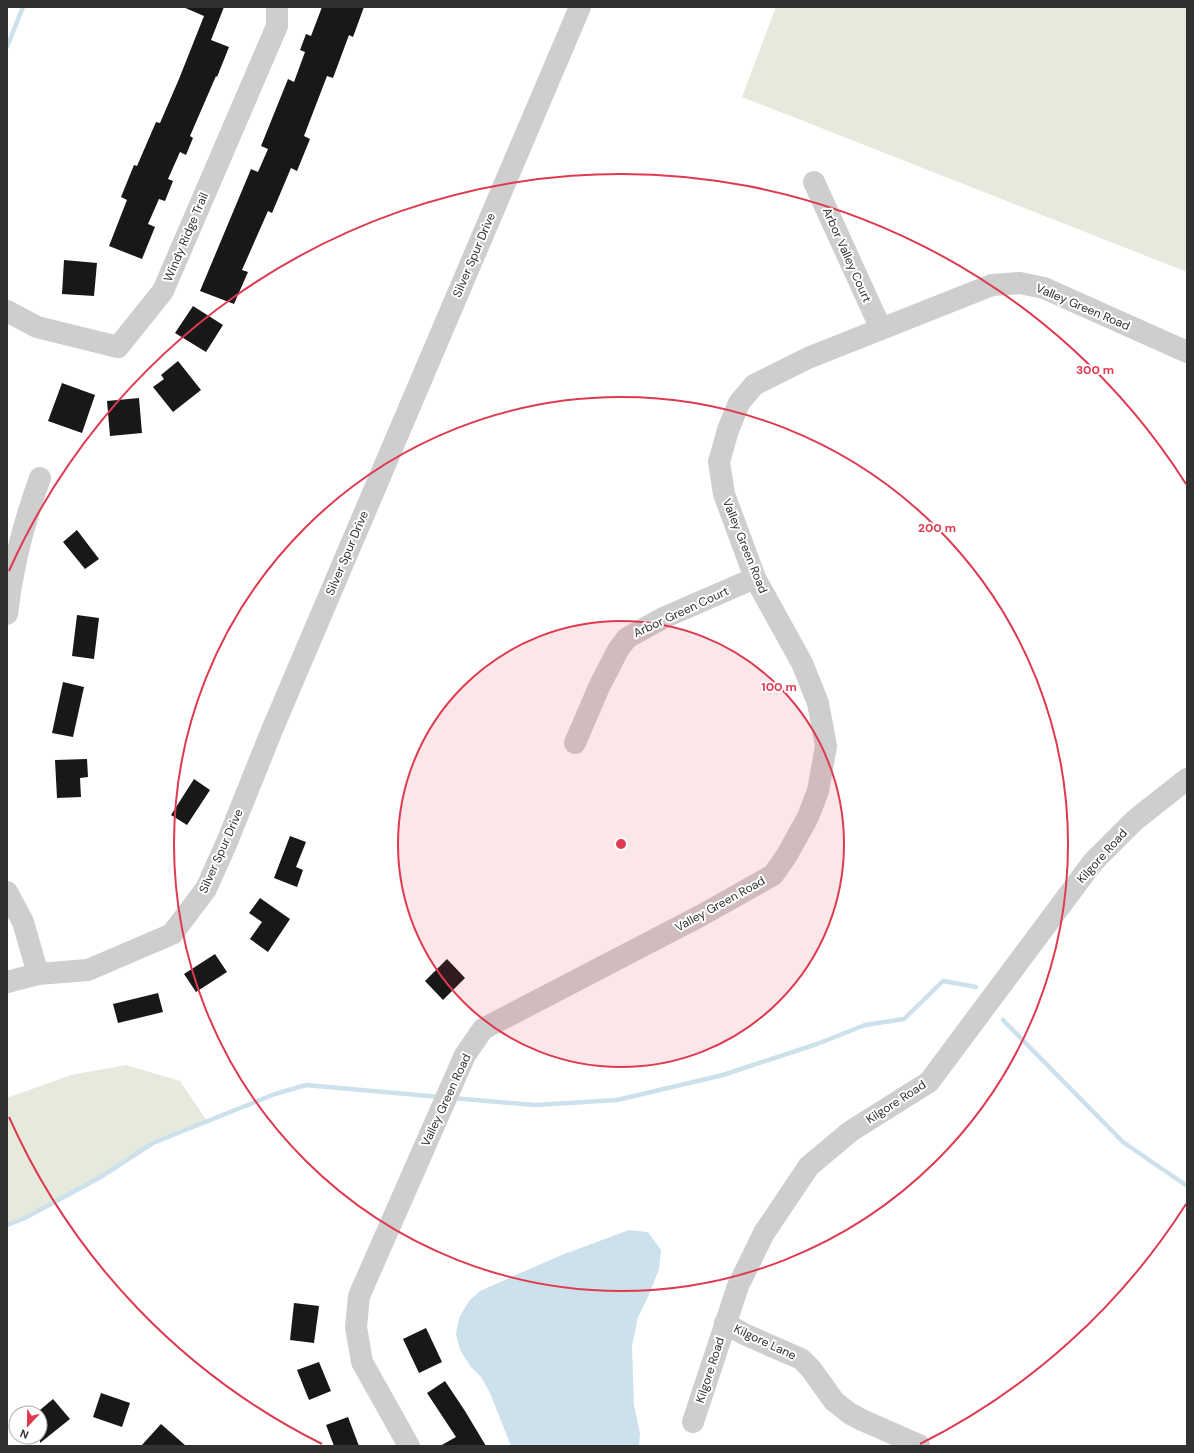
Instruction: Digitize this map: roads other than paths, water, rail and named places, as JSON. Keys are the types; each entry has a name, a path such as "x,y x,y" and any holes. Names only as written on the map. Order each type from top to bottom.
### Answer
{"street":[{"name":"Windy Ridge Trail","path":"7,311 37,327 118,347 163,291 277,26 277,7"},
{"name":"Silver Spur Drive","path":"7,982 38,974 88,970 172,934 206,889 227,842 272,730 580,7"},
{"name":"Arbor Valley Court","path":"814,182 881,329"},
{"name":"Valley Green Road","path":"409,1446 362,1362 356,1327 359,1296 465,1055 483,1030 702,915 773,875 787,855 808,817 818,791 826,746 818,703 802,663 755,578 724,494 719,462 728,430 739,403 754,385 808,358 992,285 1020,283 1044,288 1187,352"},
{"path":"7,614 10,589 26,517 40,478"},
{"name":"Arbor Green Court","path":"575,743 618,650 627,638 663,618 755,578"},
{"name":"Kilgore Road","path":"693,1422 738,1286 764,1234 809,1166 850,1131 929,1082 1093,862 1135,820 1187,779"},
{"path":"7,892 23,922 38,974"},
{"name":"Kilgore Lane","path":"725,1322 744,1334 801,1359 811,1369 834,1401 849,1413 919,1445"}],"water":[{"path":"629,1230 648,1232 661,1250 659,1269 638,1317 632,1346 634,1405 640,1433 639,1446 511,1446 490,1393 481,1377 471,1367 460,1350 456,1334 459,1318 469,1301 480,1291 559,1256"}],"waterway":[{"path":"7,47 23,7"},
{"path":"452,1098 535,1105 617,1100 723,1075 817,1044 865,1025 904,1019 943,981 976,987"},
{"path":"1003,1020 1123,1142 1187,1186"},
{"path":"7,1225 23,1219 99,1178 153,1143 275,1094 306,1085 440,1097"}]}
